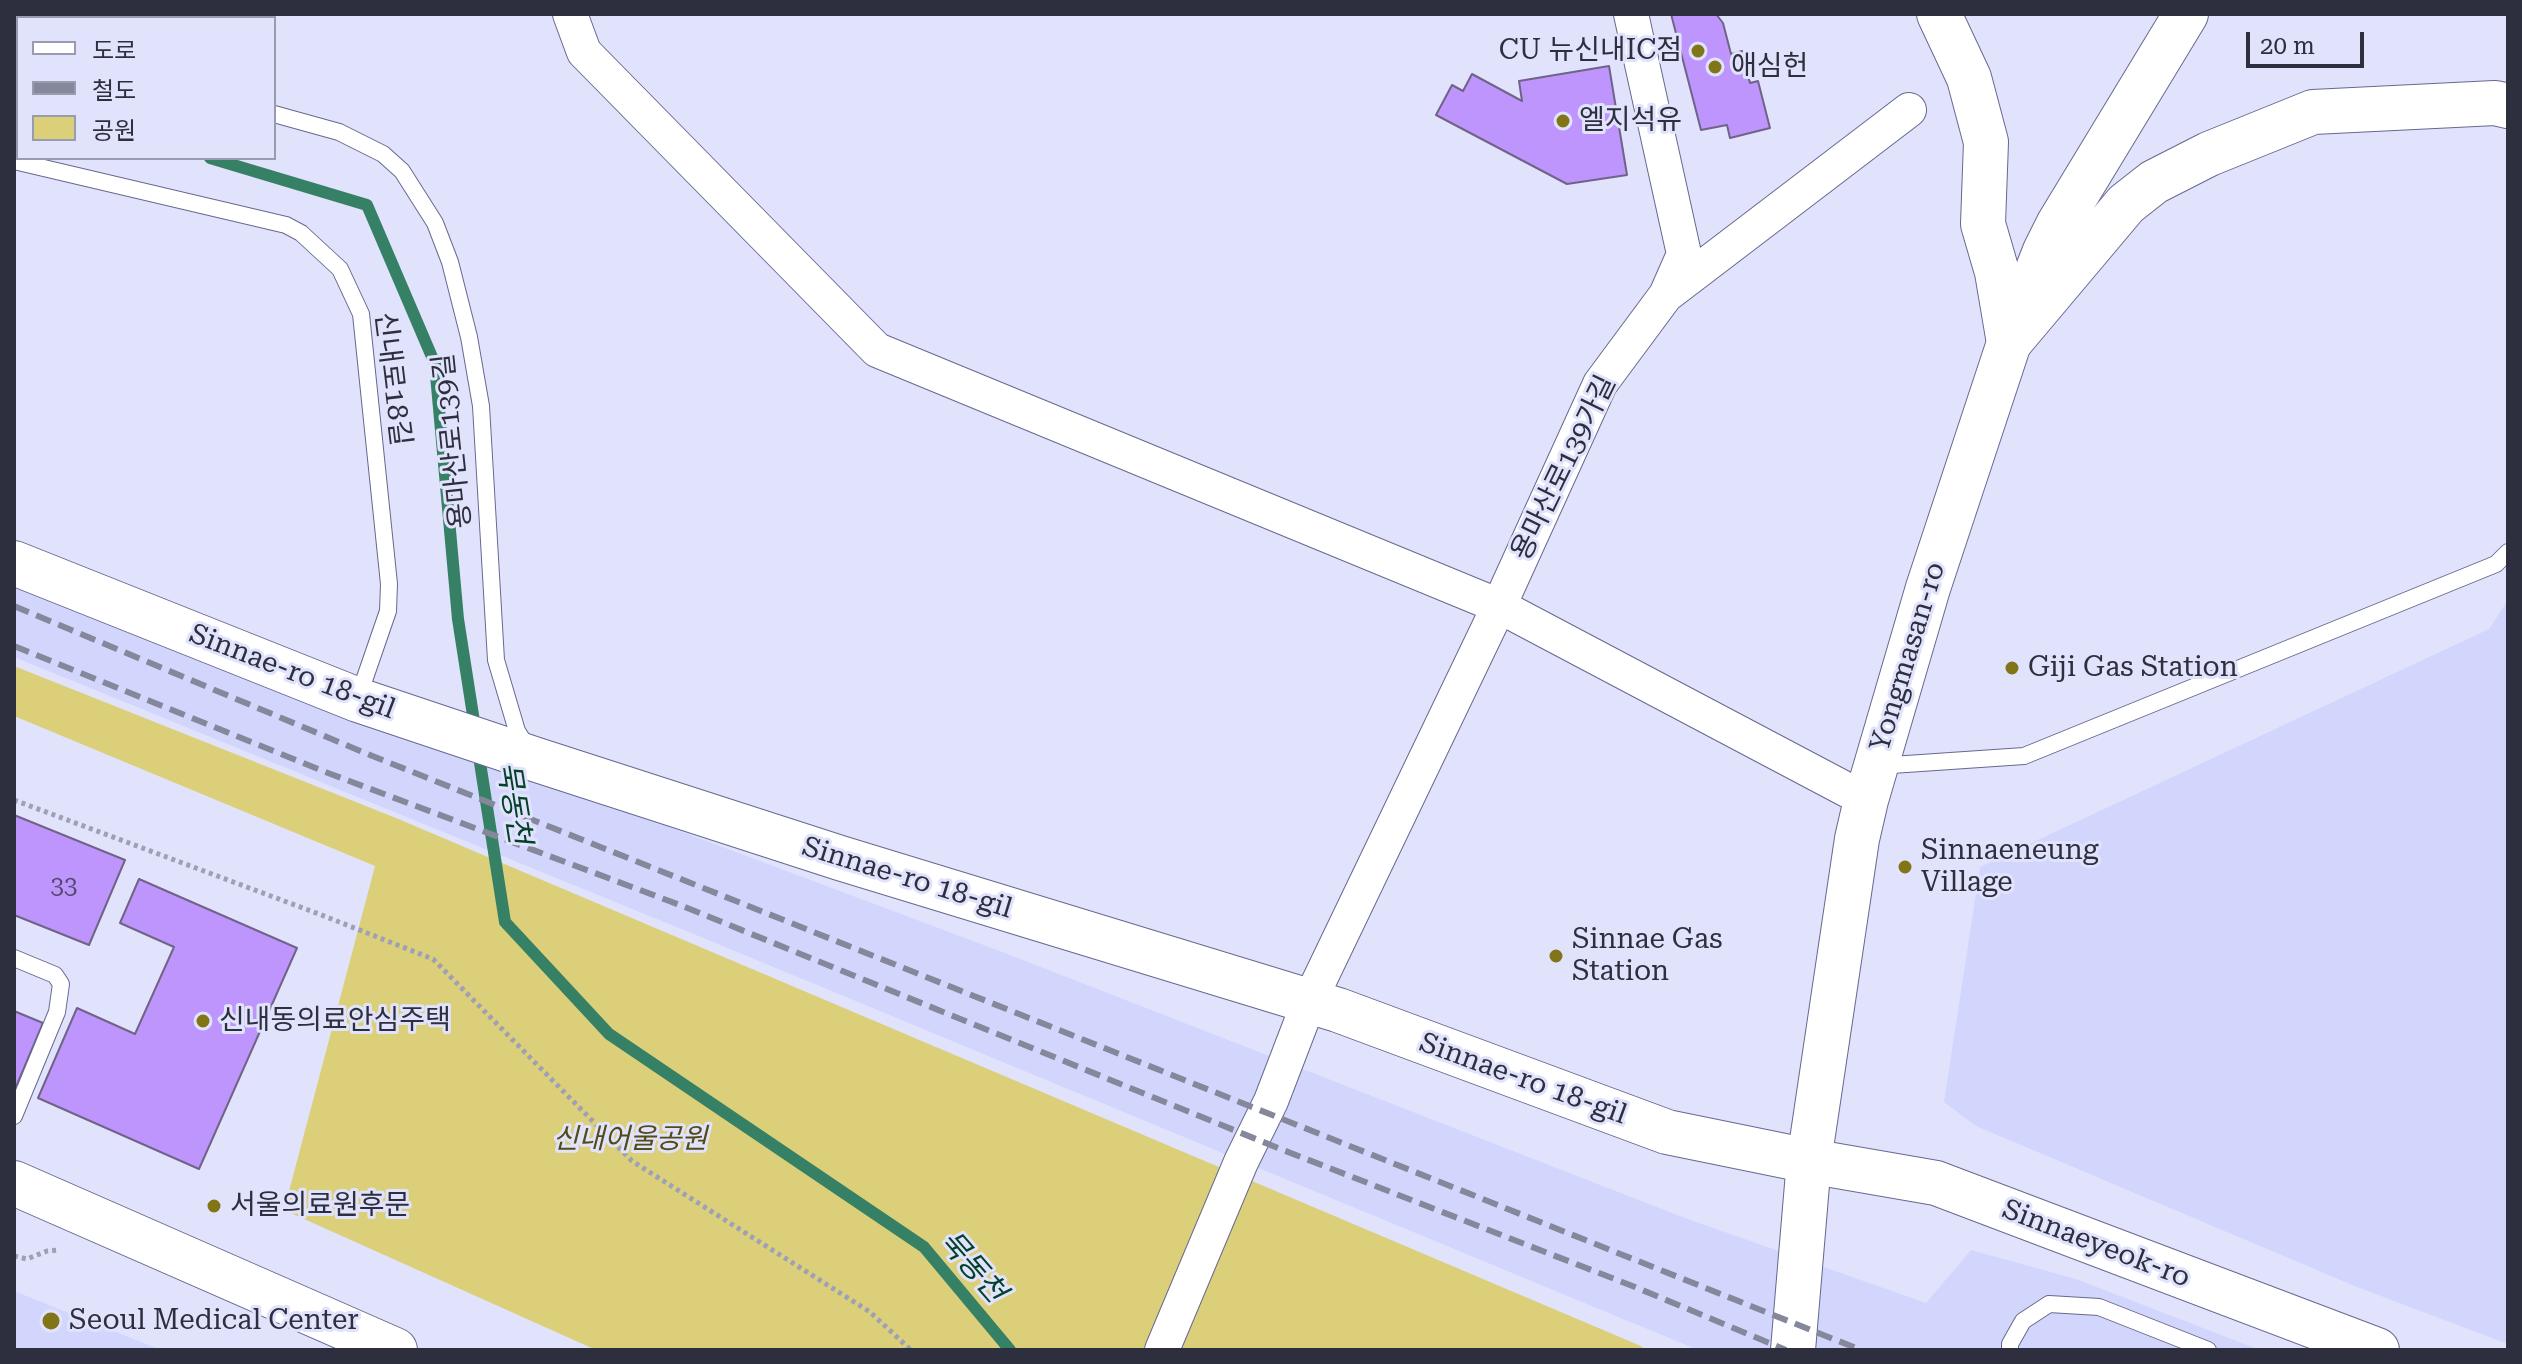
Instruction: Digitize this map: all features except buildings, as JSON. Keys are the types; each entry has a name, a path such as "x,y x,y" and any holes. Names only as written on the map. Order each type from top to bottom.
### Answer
{"main road":[{"path":"1939,14 1969,78 1986,142 1983,224 1997,272 2009,343"},
{"name":"Yongmasan-ro","path":"1793,1350 1809,1161 1857,839 1928,588 2009,343 2045,251 2186,14"},
{"path":"2009,343 2126,204 2154,182 2209,154 2313,112 2495,103 2508,106"},
{"name":"Sinnae-ro 18-gil","path":"14,563 358,700 534,759 840,858 1338,1010 1667,1132 1809,1161"},
{"name":"Sinnaeyeok-ro","path":"1809,1161 1936,1183 2377,1350"},
{"path":"14,1183 395,1350"}],"street":[{"path":"570,14 584,52 877,350 1499,606 1871,783"},
{"name":"용마산로139가길","path":"1162,1350 1241,1162 1271,1101 1309,1002 1499,606 1600,384 1666,295 1684,254 1631,14"},
{"name":"용마산로139가길","path":"1666,295 1909,110"}],"lane":[{"name":"용마산로139길","path":"276,115 339,132 383,154 402,171 435,223 450,262 469,337 481,406 496,660 517,731 534,759"},
{"name":"신내로18길","path":"14,161 286,225 301,233 340,269 361,314 389,584 388,611 358,700"},
{"path":"1871,783 2024,756 2496,564 2508,552"},
{"path":"14,958 55,975 61,984 57,1012 14,1116"},
{"path":"2010,1350 2010,1344 2023,1321 2049,1304 2099,1307 2208,1350"}],"path":[{"path":"14,800 433,959 632,1161 870,1312 911,1350"}],"shaded area":[{"path":"14,579 1005,953 1685,1218 1926,1303 1971,1250 2076,1279 2260,1350 1698,1350 701,937 14,657"},
{"path":"2508,600 2508,1344 2357,1287 1976,1126 1944,1102 1980,867 2489,629"},
{"name":"Seoul Medical Center","path":"14,1291 161,1350 14,1350"}],"green space":[{"name":"신내어울공원","path":"14,666 396,818 1641,1346 1644,1350 596,1350 284,1210 375,866 14,716"}],"waterway":[{"name":"묵동천","path":"217,160 367,205 435,364 458,619 475,728"},
{"name":"묵동천","path":"478,750 505,922 609,1034 924,1247 1010,1350"}],"railway":[{"path":"14,606 370,755 1861,1350"},
{"path":"14,646 328,773 680,905 1786,1350"}],"place":[{"name":"CU 뉴신내IC점","path":"1698,51"},
{"name":"애심헌","path":"1715,67"},
{"name":"엘지석유","path":"1563,121"},
{"name":"Giji Gas Station","path":"2012,668"},
{"name":"Sinnaeneung Village","path":"1905,867"},
{"name":"Sinnae Gas Station","path":"1556,956"},
{"name":"신내동의료안심주택","path":"203,1021"},
{"name":"서울의료원후문","path":"214,1206"},
{"name":"Seoul Medical Center","path":"51,1321"}]}
